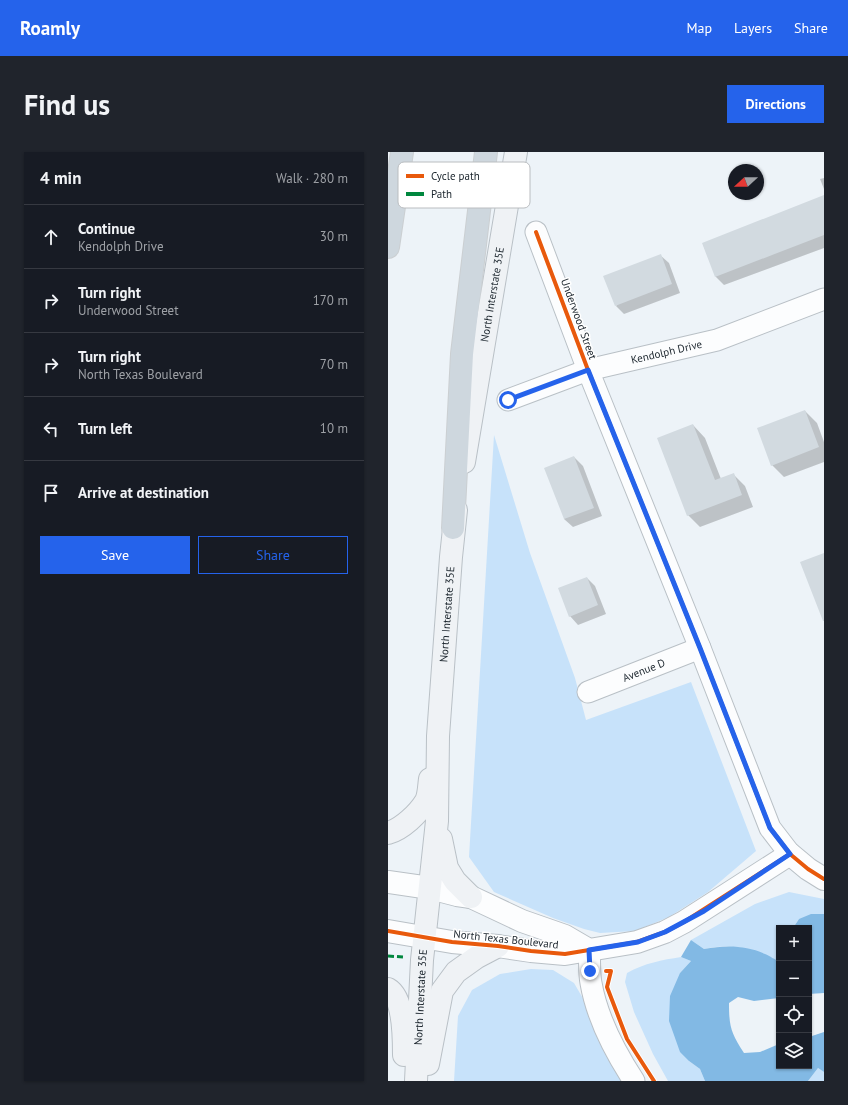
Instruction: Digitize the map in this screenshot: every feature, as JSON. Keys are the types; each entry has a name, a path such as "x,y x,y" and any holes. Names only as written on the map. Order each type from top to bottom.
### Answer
{"highway":[{"path":"401,162 402,152"},
{"path":"485,162 486,152"},
{"path":"388,247 398,179"},
{"path":"453,528 462,354 479,208"}],"main road":[{"name":"North Interstate 35E","path":"514,162 516,152"},
{"name":"North Interstate 35E","path":"416,1081 422,960 437,821 438,736 453,528 507,208"},
{"path":"388,833 396,830 415,815 427,800 438,736"},
{"path":"437,821 447,868 455,880 471,897"},
{"path":"425,1081 442,991 456,972 477,957 498,946"},
{"path":"389,989 398,1003 404,1027 404,1081"}],"street":[{"name":"Underwood Street","path":"536,232 588,370 700,648 770,828 790,854"},
{"name":"Kendolph Drive","path":"508,400 588,370 718,340 824,299"},
{"name":"Avenue D","path":"588,692 700,648"},
{"path":"790,854 824,878"},
{"name":"North Texas Boulevard","path":"390,931 452,942 566,954 638,942 665,932 704,911 790,854"},
{"name":"North Texas Boulevard","path":"396,883 430,888 471,897 522,922 566,936 589,950"},
{"path":"589,950 591,983 601,1016 615,1049 634,1081"}],"shaded area":[{"path":"494,435 530,553 575,678 586,720 691,682 756,851 708,892 669,917 635,931 600,933 584,929 553,918 494,892 469,857"},
{"path":"789,892 824,899 824,919 799,919 795,925 776,925 776,960 761,953 743,948 714,947 704,949 691,940 755,904"},
{"path":"681,957 691,961 680,973 689,1061 700,1069 705,1081 668,1081 653,1054 634,1012 625,982 627,973 640,967 654,962"},
{"path":"531,969 553,970 574,983 588,1007 623,1081 454,1081 458,1016 472,990 500,974"},
{"path":"818,1068 824,1072 824,1081 808,1081"}],"water":[{"path":"811,914 824,914 824,993 812,994 812,925 795,925 799,919"},
{"path":"691,940 704,949 728,946 743,947 758,951 776,960 776,998 754,1001 738,997 729,1003 730,1024 736,1040 744,1053 760,1052 776,1045 776,1069 812,1069 812,1036 824,1032 824,1072 818,1068 808,1081 705,1081 700,1069 680,1052 669,1021 670,996 680,973 691,961 681,957"}],"building":[{"path":"824,195 824,235 715,277 702,243"},
{"path":"661,254 672,284 615,306 603,276"},
{"path":"805,410 819,447 771,466 757,428"},
{"path":"693,424 715,480 734,473 742,495 687,516 657,438"},
{"path":"574,456 594,508 564,519 544,468"},
{"path":"824,553 824,621 823,621 800,562"},
{"path":"587,577 598,605 569,617 558,588"}],"marked path":[{"path":"388,956 403,957"}],"cycle path":[{"path":"536,232 588,370 700,648 770,828 790,854 808,869 824,879"},
{"path":"388,931 452,942 565,954 637,942 665,932 684,922 790,854"},
{"path":"606,971 611,971 607,987 627,1039 654,1081"}],"route":[{"path":"508,400 588,370 700,648 770,828 790,854 704,911 665,932 638,942 589,950 590,971"}]}
